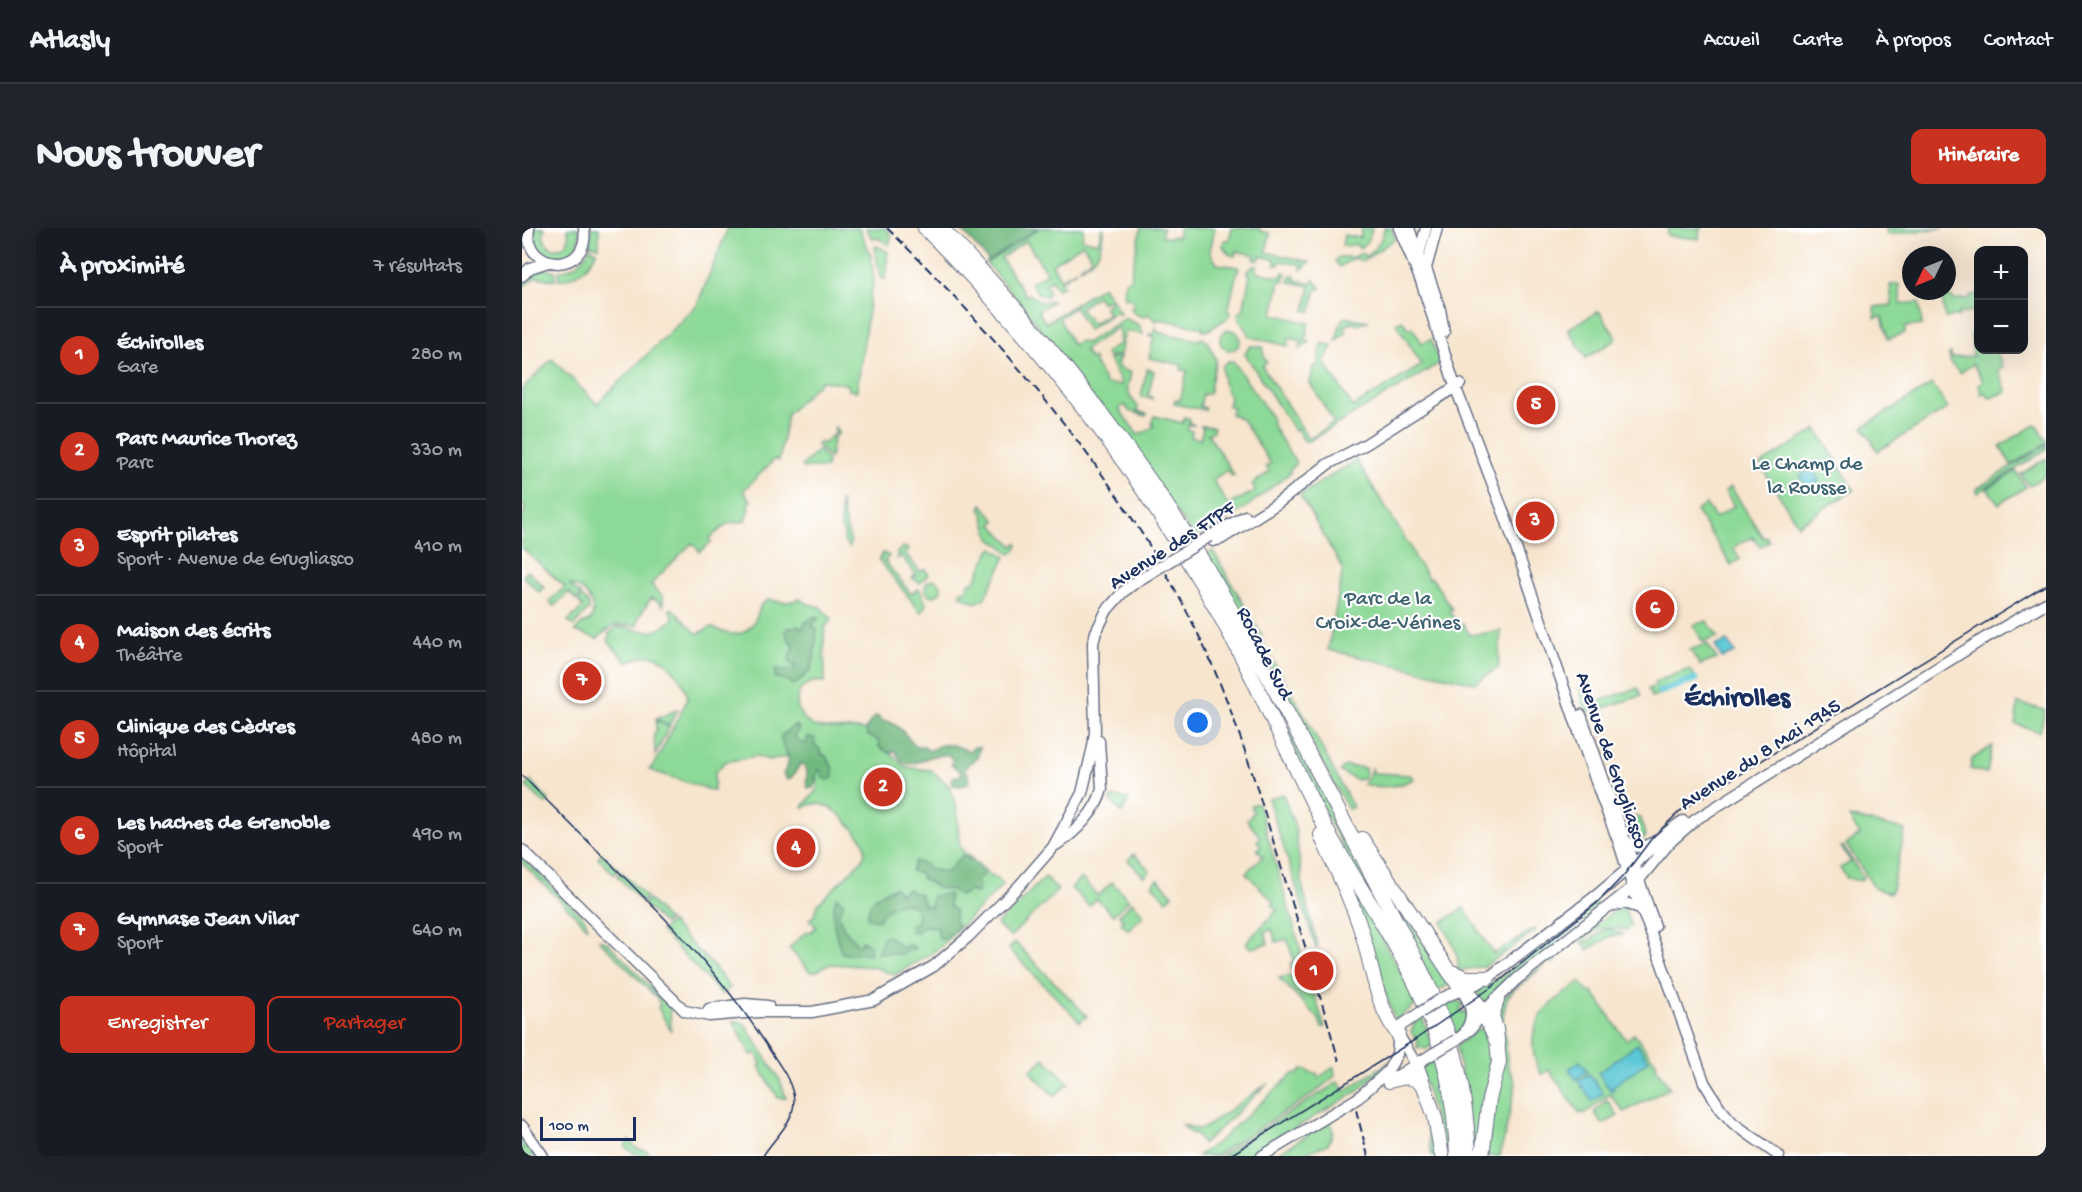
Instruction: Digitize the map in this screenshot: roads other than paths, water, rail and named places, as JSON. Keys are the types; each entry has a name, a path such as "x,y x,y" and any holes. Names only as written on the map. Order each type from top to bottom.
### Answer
{"highway":[{"path":"914,228 1036,349"},
{"name":"Rocade Sud","path":"925,228 977,281 1036,349 1099,429 1178,545 1236,646 1327,830 1402,960 1429,1014 1447,1075 1455,1122 1457,1156"},
{"name":"Rocade Sud","path":"941,228 1052,351 1135,459 1170,509 1214,582 1293,724 1410,948 1441,1013 1461,1081 1467,1120 1469,1156"},
{"path":"949,228 963,243 962,250"},
{"path":"1293,724 1367,847 1461,989 1470,994 1483,1013 1498,1045"},
{"path":"1276,725 1308,807 1361,929 1379,999 1392,1027 1402,1040"},
{"path":"1448,970 1466,978 1488,978"},
{"path":"1482,1156 1490,1093 1498,1062 1498,1045 1492,1012 1497,1000"},
{"path":"1416,1064 1437,1125 1442,1156"},
{"path":"1389,1081 1412,1077 1424,1087"}],"main road":[{"path":"522,267 527,259 529,228"},
{"path":"529,244 536,256 548,262 560,263 576,255 583,246 584,228"},
{"path":"1400,228 1412,253 1419,255 1431,249"},
{"path":"1400,228 1458,385"},
{"path":"1409,228 1444,332 1458,385"},
{"path":"1421,282 1418,265 1426,228"},
{"path":"1437,228 1426,268 1440,309 1444,332"},
{"path":"522,276 530,268 548,262"},
{"name":"Avenue des FTPF","path":"1053,847 1082,793 1093,747 1095,732 1093,643 1107,610 1123,592 1212,539 1221,539 1278,503 1324,465 1371,440 1458,385"},
{"name":"Avenue de Grugliasco","path":"1458,385 1600,796 1622,842 1645,906 1704,1082 1726,1115 1779,1156"},
{"name":"Avenue des FTPF","path":"1053,847 1062,842 1091,813 1102,789 1095,658 1097,643 1105,624 1118,604 1137,585"},
{"name":"Avenue du 8 Mai 1945","path":"1358,1098 1460,1037 1476,1024 1483,1013 1517,979 1610,906 1633,875 1683,821 2046,596"},
{"name":"Avenue du 8 Mai 1945","path":"1402,1040 1402,1025 1441,999 1488,978 1608,884 1633,875 1659,856 1681,831 1724,800 1985,638 2046,603"},
{"path":"1608,884 1616,872 1622,842 1632,847 1643,848 1683,821"},
{"path":"522,850 685,1011 709,1016 758,1012 812,1012 874,1000 922,974 952,951 1019,886 1053,847"},
{"path":"1610,906 1625,903 1645,906 1647,883 1651,869 1659,856"},
{"path":"1596,895 1633,875 1652,919"},
{"name":"Avenue de Grugliasco","path":"1645,906 1652,919 1709,1079 1724,1104 1749,1135"},
{"path":"1460,1037 1470,1024 1472,1016 1469,1002 1461,989"},
{"path":"1402,1040 1416,1064"},
{"path":"1262,1156 1358,1098 1394,1064 1402,1040"},
{"path":"522,1126 543,1156"}],"water":[{"path":"1812,469 1819,481 1807,488 1800,476"},
{"path":"1728,641 1735,653 1722,658 1715,646"},
{"path":"1637,1044 1649,1060 1612,1087 1614,1089 1611,1091 1598,1073"},
{"path":"1580,1061 1587,1071 1576,1079 1569,1069"},
{"path":"1589,1074 1603,1093 1592,1101 1578,1081"}],"waterway":[{"path":"1660,692 1695,679"}],"tram line":[{"path":"1229,1156 1416,1039 1492,987 1596,904 1624,875 1652,838 1680,811 2046,585"},
{"path":"522,775 686,941 745,1013 782,1069 791,1088 793,1109 787,1124 763,1156"}],"railway":[{"path":"887,228 980,324 1069,430 1110,485 1147,542 1181,601 1220,683 1246,753 1339,1061"},
{"path":"1356,1110 1368,1156"}],"place":[{"name":"Clinique des Cèdres","path":"1536,405"},
{"name":"Esprit pilates","path":"1535,521"},
{"name":"Les haches de Grenoble","path":"1655,609"},
{"name":"Gymnase Jean Vilar","path":"582,681"},
{"name":"Parc Maurice Thorez","path":"883,787"},
{"name":"Maison des écrits","path":"796,848"},
{"name":"Échirolles","path":"1314,971"}],"district":[{"name":"Échirolles","path":"1737,700"}],"park label":[{"name":"Le Champ de la Rousse","path":"1807,477"},
{"name":"Parc de la Croix-de-Vérines","path":"1388,612"}]}
